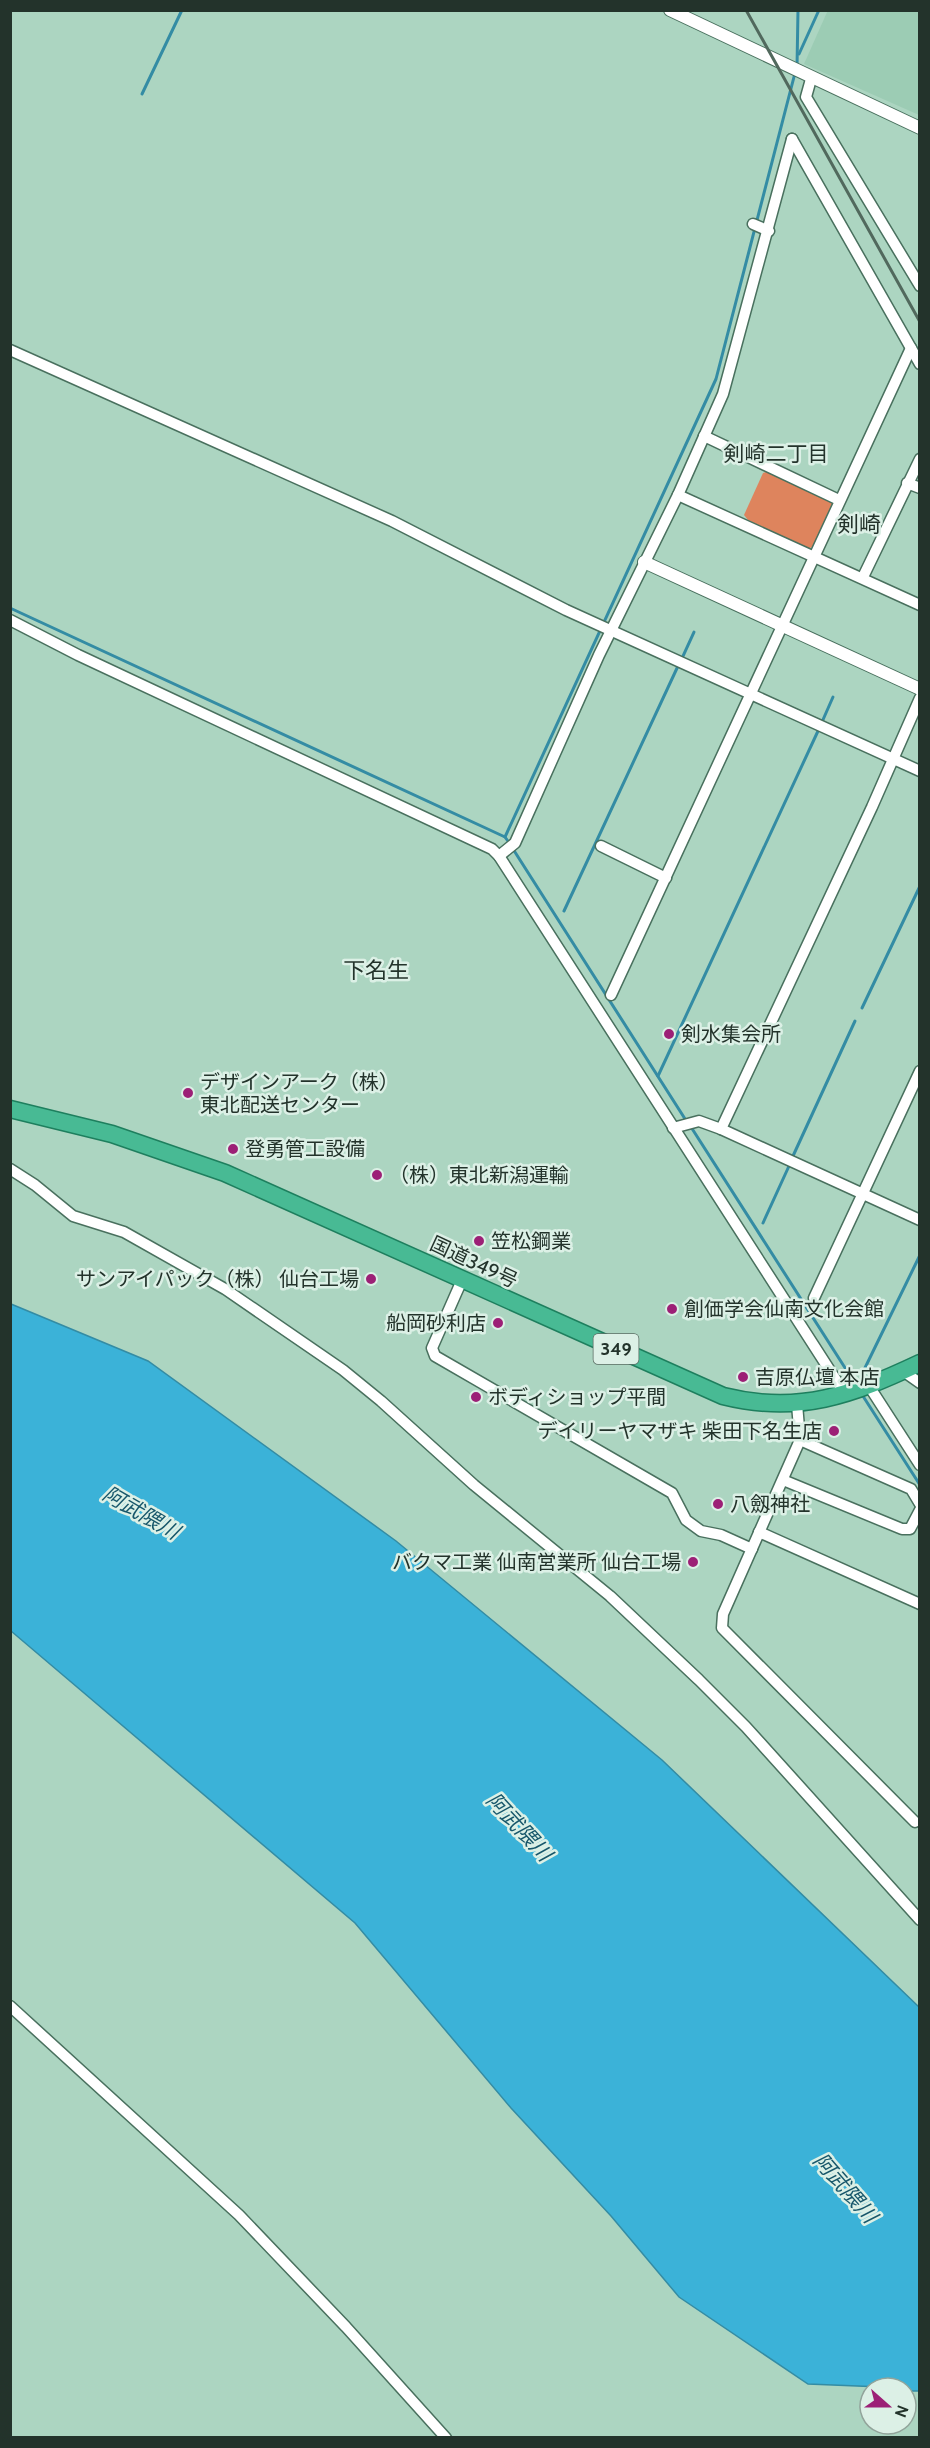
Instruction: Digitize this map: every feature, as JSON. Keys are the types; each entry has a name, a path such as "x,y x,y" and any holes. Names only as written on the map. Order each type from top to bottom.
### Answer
{"highway":[{"name":"国道349号","path":"10,1109 112,1134 200,1163 290,1201 723,1396 769,1404 823,1401 857,1390 920,1363"}],"street":[{"path":"670,10 800,74 920,128"},
{"path":"800,74 806,97 920,286"},
{"path":"501,854 514,843 608,627 678,495 726,386 792,139 920,364"},
{"path":"753,224 768,231"},
{"path":"611,995 911,348"},
{"path":"10,350 392,521 566,610 608,627 920,771"},
{"path":"704,436 839,500"},
{"path":"863,577 920,459"},
{"path":"908,483 920,488"},
{"path":"678,495 863,577 920,605"},
{"path":"644,562 920,689"},
{"path":"10,620 78,655 484,844 501,854 675,1126 857,1390 920,1465"},
{"path":"721,1129 920,698"},
{"path":"601,846 666,878"},
{"path":"814,1298 920,1071"},
{"path":"675,1126 699,1121 721,1129 920,1220"},
{"path":"10,1169 35,1185 73,1216 124,1232 225,1289 343,1371 381,1401 474,1485 610,1596 699,1680 770,1753 920,1920"},
{"path":"462,1280 432,1347 435,1356 672,1493 686,1520 701,1531 720,1534 752,1549"},
{"path":"903,1371 920,1383"},
{"path":"797,1404 800,1440 723,1614 725,1632 915,1822"},
{"path":"800,1440 911,1489 920,1504"},
{"path":"783,1480 902,1529 910,1529 920,1510"},
{"path":"759,1532 920,1604"},
{"path":"10,2006 239,2215 346,2327 446,2438"}],"shaded area":[{"path":"828,10 919,11 919,115 804,64"},
{"path":"769,471 831,498 834,505 816,545 808,549 748,520 744,515 763,473"}],"water":[{"name":"阿武隈川","path":"11,1304 148,1361 396,1541 662,1760 919,2007 919,2391 918,2376 858,2376 858,2386 808,2384 679,2297 611,2216 511,2108 355,1923 11,1631"}],"waterway":[{"path":"142,94 182,10"},
{"path":"797,67 798,10"},
{"path":"799,54 819,10"},
{"path":"505,837 716,379 795,73"},
{"path":"10,608 505,837 510,844"},
{"path":"683,656 694,632"},
{"path":"564,911 678,666"},
{"path":"822,722 833,697"},
{"path":"658,1076 818,731"},
{"path":"513,849 687,1122"},
{"path":"862,1008 920,886"},
{"path":"793,1156 855,1021"},
{"path":"691,1127 856,1385"},
{"path":"763,1223 789,1166"},
{"path":"862,1374 920,1255"},
{"path":"861,1393 920,1485"}],"railway":[{"path":"746,10 920,322"}],"place":[{"name":"剣水集会所","path":"669,1034"},
{"name":"デザインアーク（株） 東北配送センター","path":"188,1093"},
{"name":"登勇管工設備","path":"233,1149"},
{"name":"（株）東北新潟運輸","path":"377,1175"},
{"name":"笠松鋼業","path":"479,1241"},
{"name":"サンアイパック（株） 仙台工場","path":"371,1279"},
{"name":"創価学会仙南文化会館","path":"672,1309"},
{"name":"船岡砂利店","path":"498,1323"},
{"name":"吉原仏壇 本店","path":"743,1377"},
{"name":"ボディショップ平間","path":"476,1397"},
{"name":"デイリーヤマザキ 柴田下名生店","path":"834,1431"},
{"name":"八劔神社","path":"718,1504"},
{"name":"バクマ工業 仙南営業所 仙台工場","path":"693,1562"}],"district":[{"name":"剣崎二丁目","path":"776,454"},
{"name":"剣崎","path":"859,524"},
{"name":"下名生","path":"376,970"}]}
